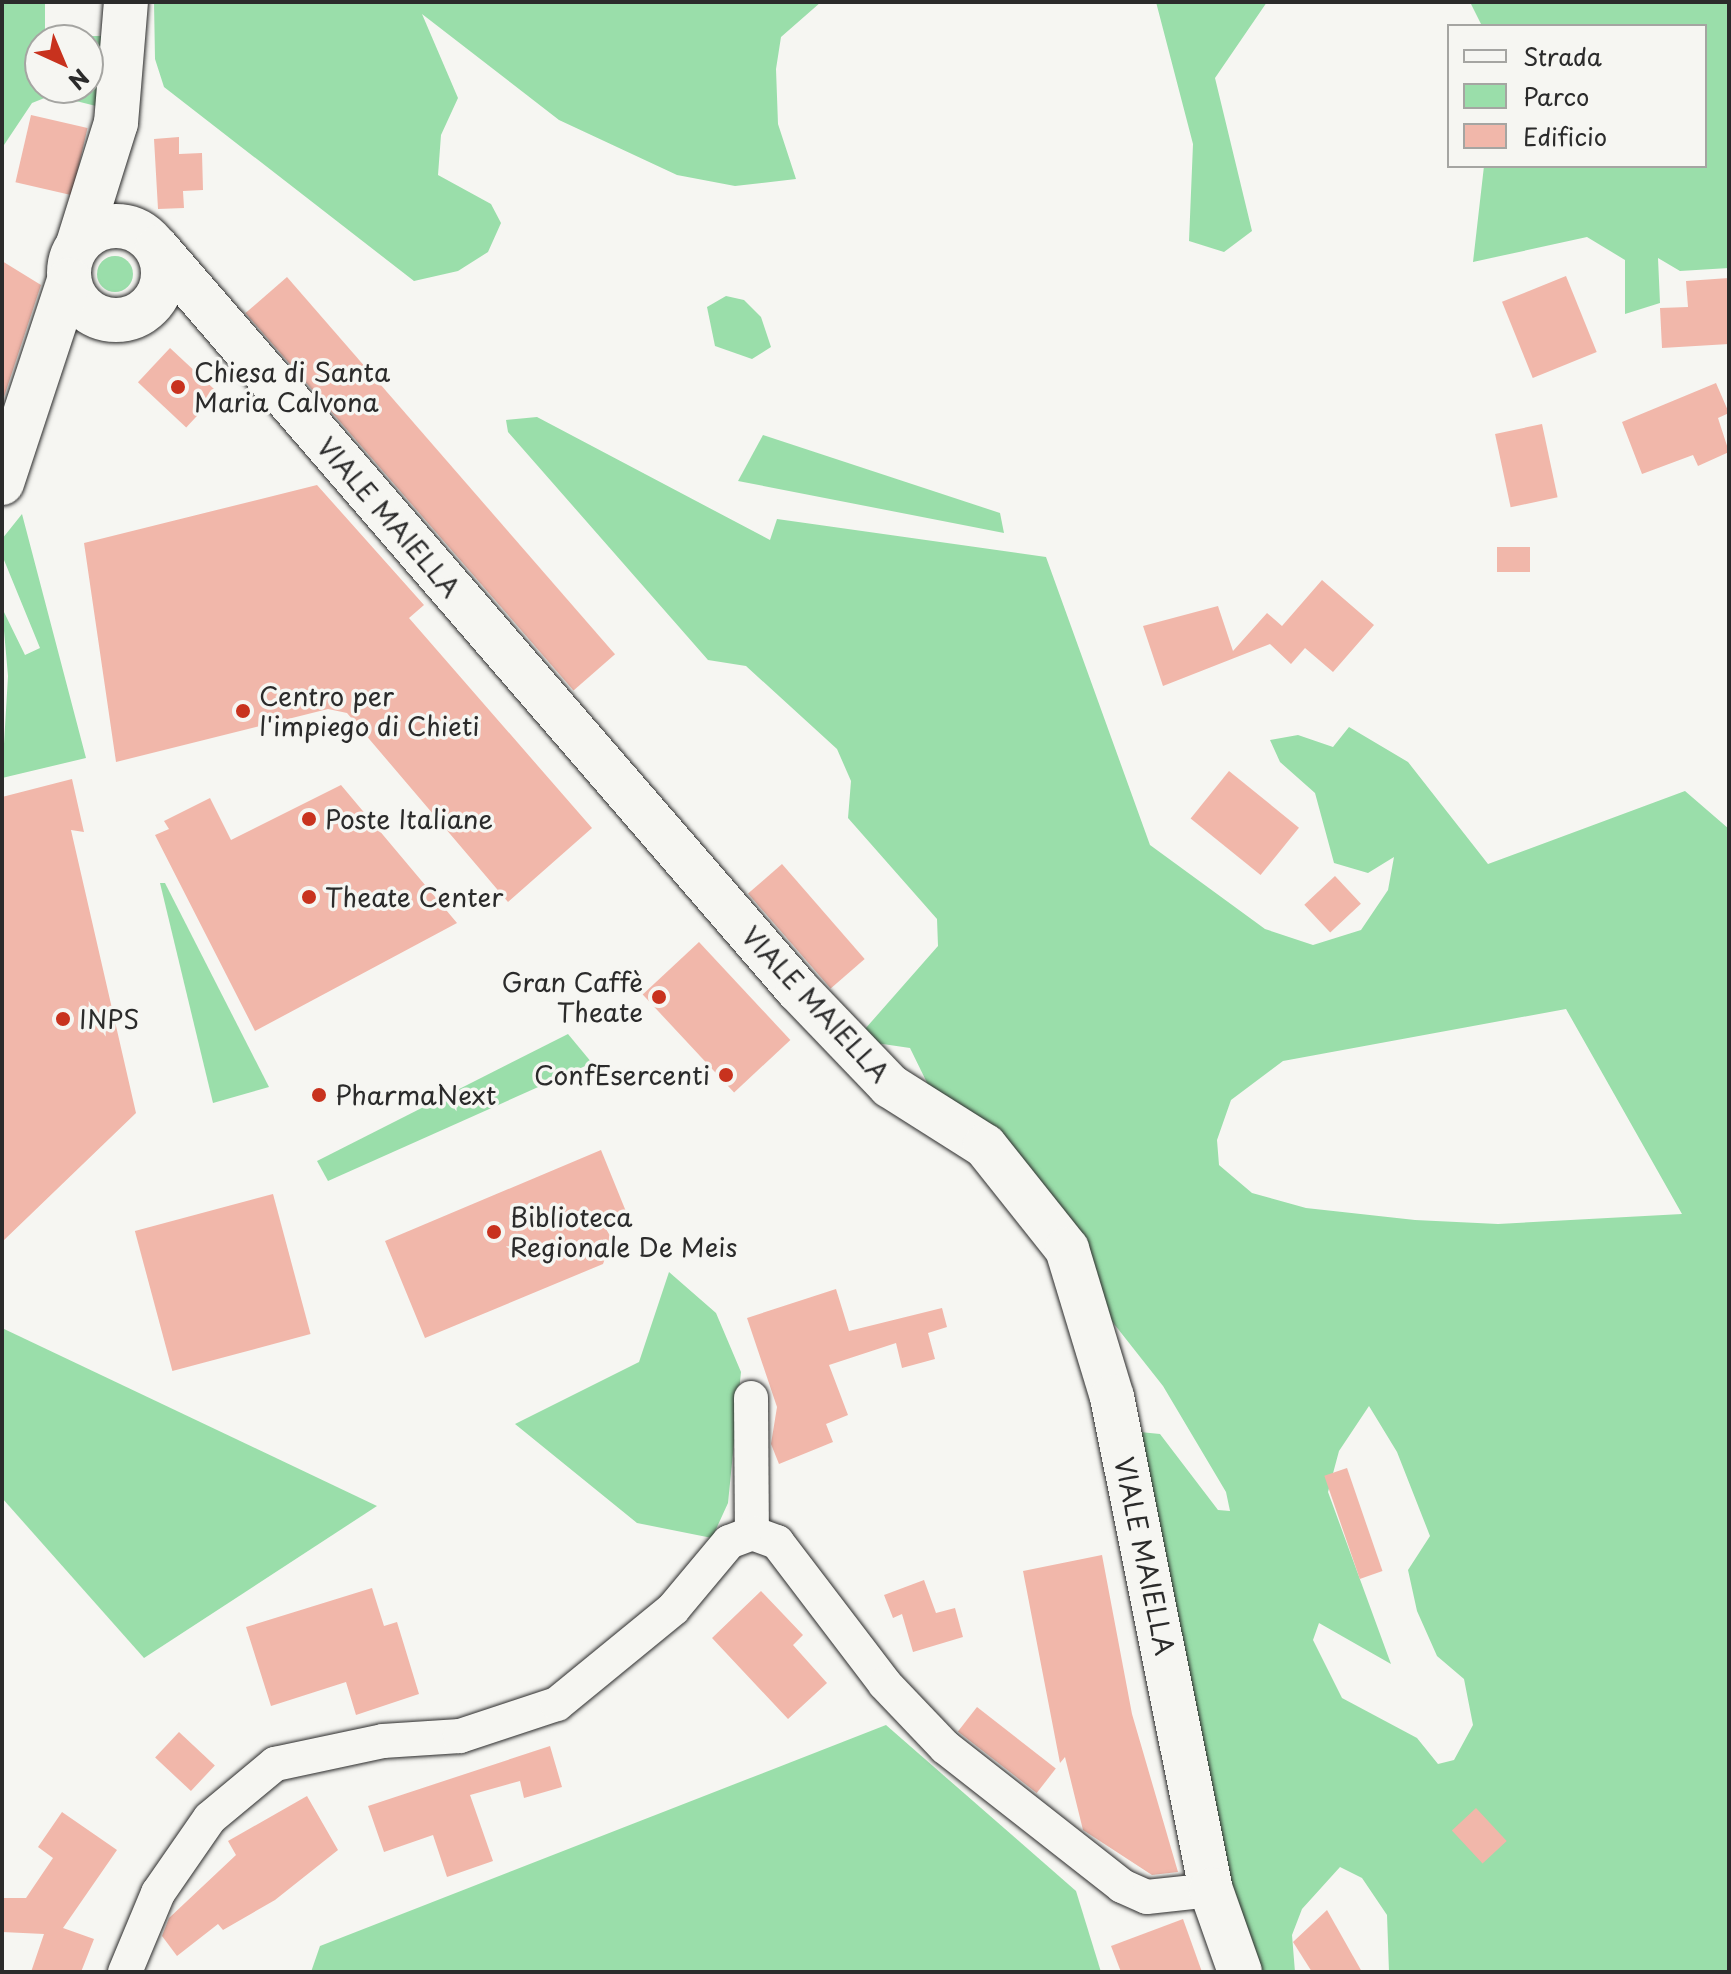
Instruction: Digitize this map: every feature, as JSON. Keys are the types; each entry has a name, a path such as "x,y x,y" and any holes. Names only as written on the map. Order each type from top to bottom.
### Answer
{"main road":[{"path":"2,483 36,395 116,123 126,2"},
{"path":"36,395 69,346 89,326 124,318 162,286 116,123"},
{"path":"73,262 109,225 148,240"},
{"name":"VIALE MAIELLA","path":"148,240 798,990 890,1086 985,1146 1067,1249 1112,1397 1211,1890 1240,1972"},
{"path":"73,262 83,306 124,318"},
{"name":"VIALE MAIELLA","path":"124,318 180,324 249,359"}],"street":[{"path":"751,1398 752,1533"},
{"path":"125,1972 158,1893 210,1818 275,1764 383,1741 460,1736 557,1704 673,1609 729,1542 752,1533 777,1542 885,1684 945,1747 1122,1886 1147,1897 1211,1890"}],"green space":[{"path":"2,2 45,2 45,24 24,24 24,104 31,104 2,148"},
{"path":"154,2 821,2 781,37 776,69 778,124 796,179 735,186 677,175 559,120 422,14 458,98 441,135 438,175 491,204 501,223 488,252 458,271 414,281 164,87 155,59"},
{"path":"1156,2 1267,2 1215,78 1252,231 1224,252 1189,241 1193,144"},
{"path":"1470,2 1729,2 1729,268 1680,271 1658,258 1660,303 1625,314 1625,260 1587,237 1473,262 1484,168 1707,168 1707,24 1481,24"},
{"path":"104,36 111,36 104,108 88,104 104,104"},
{"path":"115,256 128,261 133,274 128,287 115,292 102,287 97,274 102,261"},
{"path":"726,296 744,300 761,317 771,347 752,359 715,346 707,307"},
{"path":"537,417 770,540 777,519 1046,557 1150,845 1265,929 1313,945 1361,930 1388,890 1394,857 1368,873 1334,863 1315,793 1280,762 1270,740 1298,735 1333,747 1349,727 1408,762 1488,864 1685,791 1729,829 1729,1972 1389,1972 1387,1915 1362,1878 1340,1867 1302,1909 1292,1935 1295,1972 1248,1972 1140,1432 1160,1434 1218,1510 1230,1511 1226,1492 1163,1386 932,1093 910,1048 869,1042 865,1029 938,946 937,919 848,818 851,781 837,749 746,666 708,660 508,432 506,420","holes":["1566,1009 1682,1214 1498,1224 1415,1220 1306,1208 1252,1193 1219,1165 1217,1140 1231,1100 1283,1061","1369,1406 1397,1452 1430,1536 1408,1570 1417,1611 1437,1656 1464,1679 1473,1725 1454,1760 1438,1764 1417,1738 1342,1698 1313,1640 1319,1623 1391,1664 1328,1492 1339,1451"]},
{"path":"763,435 1000,513 1004,533 738,481"},
{"path":"22,514 86,758 2,778 8,676 2,608 25,655 40,648 4,560 2,539"},
{"path":"160,883 165,883 269,1087 213,1103"},
{"path":"568,1034 592,1063 328,1181 317,1161"},
{"path":"669,1272 716,1313 741,1372 728,1503 712,1538 637,1523 515,1424 639,1362"},
{"path":"2,1328 377,1506 144,1658 2,1498"},
{"path":"886,1725 1076,1891 1101,1972 311,1972 320,1946"}],"building":[{"path":"31,115 88,128 72,195 15,182"},
{"path":"179,137 179,154 202,153 203,190 183,191 184,208 158,209 154,139"},
{"path":"2,261 41,285 2,403"},
{"path":"1566,276 1597,352 1533,378 1502,302"},
{"path":"287,277 615,654 574,690 245,313"},
{"path":"1729,278 1729,344 1662,348 1660,308 1688,307 1686,281"},
{"name":"Chiesa di Santa Maria Calvona","path":"170,348 218,393 186,427 138,382"},
{"path":"1716,383 1729,413 1718,418 1729,452 1698,466 1693,455 1642,474 1622,422"},
{"path":"1542,424 1558,497 1511,507 1495,434"},
{"path":"317,485 424,605 409,618 592,828 508,902 347,713 328,709 116,762 84,543"},
{"path":"1497,547 1530,547 1530,572 1497,572"},
{"path":"1322,580 1374,625 1333,672 1305,648 1291,664 1270,644 1163,686 1143,626 1218,606 1233,651 1267,613 1282,626"},
{"path":"1229,771 1299,828 1261,875 1191,818"},
{"name":"INPS","path":"72,779 84,832 71,830 136,1113 2,1242 2,797"},
{"name":"Theate Center","path":"341,785 457,923 255,1031 155,835 169,829 164,821 210,798 231,840"},
{"path":"782,864 865,959 831,989 748,894"},
{"path":"1335,876 1361,904 1330,932 1304,905"},
{"path":"699,942 790,1040 734,1093 643,995"},
{"name":"Biblioteca Regionale De Meis","path":"601,1150 627,1214 603,1224 612,1239 603,1264 425,1338 385,1241"},
{"path":"273,1194 311,1334 172,1371 135,1231"},
{"path":"836,1289 849,1331 942,1308 947,1327 928,1333 935,1359 902,1368 896,1343 829,1365 848,1415 826,1424 833,1442 779,1464 771,1444 777,1407 747,1318"},
{"path":"1347,1468 1382,1571 1360,1579 1324,1476"},
{"path":"1102,1555 1132,1714 1178,1872 1152,1875 1083,1830 1065,1757 1060,1763 1023,1571"},
{"path":"924,1580 936,1613 955,1608 963,1637 913,1652 902,1614 893,1618 884,1595"},
{"path":"372,1588 384,1626 397,1622 419,1694 356,1715 346,1682 271,1706 246,1627"},
{"path":"761,1591 803,1635 793,1645 827,1683 788,1719 712,1638"},
{"path":"977,1707 1056,1769 1037,1793 958,1731"},
{"path":"179,1732 215,1765 191,1791 155,1758"},
{"path":"550,1746 562,1787 524,1798 520,1781 470,1795 493,1861 447,1877 433,1835 384,1852 368,1806"},
{"path":"307,1796 338,1850 275,1900 223,1930 218,1924 177,1956 162,1936 169,1918 236,1855 228,1841"},
{"path":"1476,1808 1507,1841 1483,1863 1452,1831"},
{"path":"62,1812 117,1850 63,1928 94,1939 81,1972 31,1972 44,1934 2,1932 2,1898 26,1898 53,1858 38,1847"},
{"path":"1327,1910 1362,1972 1312,1972 1293,1942"},
{"path":"1183,1919 1202,1972 1121,1972 1111,1946"}],"place":[{"name":"Chiesa di Santa Maria Calvona","path":"178,387"},
{"name":"Centro per l'impiego di Chieti","path":"243,711"},
{"name":"Poste Italiane","path":"309,819"},
{"name":"Theate Center","path":"309,897"},
{"name":"Gran Caffè Theate","path":"659,997"},
{"name":"INPS","path":"63,1019"},
{"name":"ConfEsercenti","path":"726,1075"},
{"name":"PharmaNext","path":"319,1095"},
{"name":"Biblioteca Regionale De Meis","path":"494,1232"}]}
